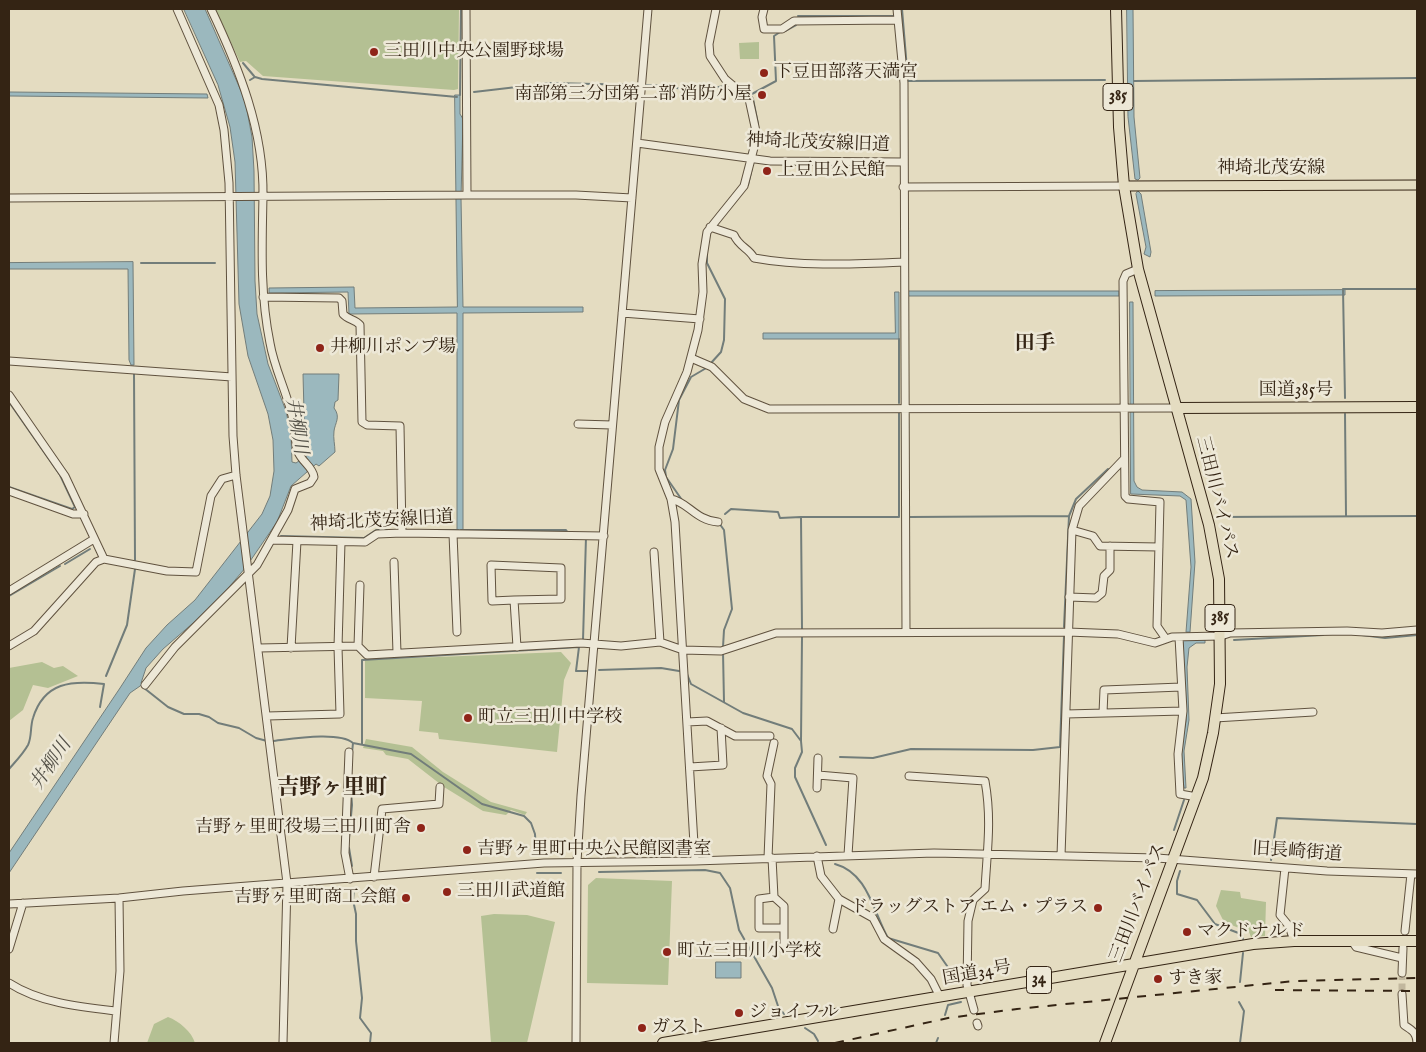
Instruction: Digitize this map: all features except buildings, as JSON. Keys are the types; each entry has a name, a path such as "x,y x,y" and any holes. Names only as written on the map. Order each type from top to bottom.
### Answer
{"highway":[{"name":"三田川バイパス","path":"1105,1043 1197,797 1215,718 1220,684 1221,636 1219,579 1209,525 1138,269 1124,186 1119,127 1116,9"},
{"name":"国道385号","path":"1176,408 1417,406"},
{"name":"国道34号","path":"663,1043 687,1041 1253,944 1294,941 1417,941"}],"main road":[{"name":"神埼北茂安線","path":"1124,186 1417,185"}],"street":[{"path":"177,9 219,105 224,130 230,196 232,377 236,475 287,883 283,1043"},
{"path":"145,686 175,647 249,570 272,540 288,510 295,489 313,480 312,470 298,452 291,410 272,352 263,297 258,148 251,106 211,9"},
{"path":"462,195 466,9"},
{"path":"576,1043 577,862 648,9"},
{"path":"695,861 675,522 671,500 659,469 659,447 665,422 691,358 700,319 703,292 703,255 712,228 744,186 755,159 757,136 752,104 746,95 721,74 710,56 709,44 716,9"},
{"path":"764,9 762,17 764,29 782,28 794,21 898,20"},
{"path":"897,9 904,83 903,162"},
{"name":"神埼北茂安線旧道","path":"637,143 755,159 903,162 906,632"},
{"path":"903,187 1124,186"},
{"path":"9,198 462,195 576,195 632,198"},
{"path":"712,228 734,235 737,243 751,252 754,258 783,263 843,265 904,262"},
{"path":"1138,269 1131,270 1124,277 1130,408 1123,460 1125,496 1128,499 1160,502 1157,626 1166,640"},
{"path":"263,297 339,298 342,301 343,314 347,318 356,320 360,325 362,422 367,425 400,426 402,533"},
{"path":"622,313 700,319"},
{"path":"691,358 710,365 744,399 769,409 1176,408"},
{"path":"9,361 232,377"},
{"path":"9,394 65,476 104,559"},
{"path":"578,424 612,425"},
{"path":"1061,856 1072,530 1079,506 1123,460"},
{"path":"9,646 34,631 96,562 104,559 167,571 196,572 211,496 222,479 236,475"},
{"path":"9,491 73,514 84,514"},
{"path":"671,500 676,500 696,515 718,522"},
{"path":"1072,530 1093,536 1100,546 1159,546"},
{"name":"神埼北茂安線旧道","path":"272,540 364,542 377,534 402,533 604,536"},
{"path":"453,534 458,632"},
{"path":"9,591 94,539"},
{"path":"291,648 297,541"},
{"path":"267,716 340,714 338,647 341,542"},
{"path":"1069,597 1096,598 1102,592 1104,576 1110,570 1110,546"},
{"path":"654,552 660,642"},
{"path":"394,562 397,653"},
{"path":"491,565 562,568 561,599 514,600 492,601 491,565"},
{"path":"360,585 358,646 367,655 581,643 621,646 660,642 683,650 723,651 776,633 1068,632 1118,634 1149,642 1179,636 1221,636 1230,633 1347,631 1382,633 1417,630"},
{"path":"514,600 517,647"},
{"path":"1179,636 1183,711 1178,754 1180,794 1197,797"},
{"path":"259,648 358,646"},
{"path":"1104,713 1104,690 1181,687"},
{"path":"1066,714 1183,711"},
{"path":"1215,718 1313,712"},
{"path":"687,722 707,721 735,736 770,736"},
{"path":"690,767 722,765 721,728"},
{"path":"774,744 767,776 771,784 770,858 774,897 784,906 784,950"},
{"path":"349,752 345,853 350,879"},
{"path":"817,788 818,758"},
{"path":"818,775 853,778 848,855"},
{"path":"909,776 985,781 988,801 989,853 985,889 973,900 968,921 967,985 974,1010"},
{"path":"374,876 382,809 439,804 440,787"},
{"name":"旧長崎街道","path":"9,904 119,898 374,876 577,862 695,861 848,855 989,853 1174,858 1285,868 1414,874"},
{"path":"817,856 821,876 839,899 873,918 884,939 916,962 931,979 940,997"},
{"path":"1285,868 1280,915 1289,926 1294,941"},
{"path":"1405,931 1414,874"},
{"path":"774,897 759,899 759,928 784,928"},
{"path":"114,1043 120,971 119,898"},
{"path":"833,929 839,899"},
{"path":"9,949 23,903"},
{"path":"1351,940 1356,947 1402,958"},
{"path":"1402,973 1403,948"},
{"path":"9,983 27,995 89,1008 116,1011"},
{"path":"1402,994 1404,1024 1413,1030 1417,1037 1417,1043"}],"green space":[{"path":"215,9 459,9 458,89 263,76 246,61 240,62"},
{"path":"759,42 759,59 740,59 739,43"},
{"path":"561,652 571,663 564,680 557,752 439,739 438,733 419,731 422,701 365,698 365,660"},
{"path":"42,662 54,668 63,666 78,676 48,688 33,685 23,710 9,721 9,668"},
{"path":"366,739 412,747 443,772 491,802 527,812 525,815 511,810 506,815 483,811 444,787 408,759 386,755 383,751 363,748"},
{"path":"596,878 672,881 668,985 587,983 588,885"},
{"path":"1221,890 1240,892 1241,898 1266,902 1265,936 1251,937 1249,932 1224,922 1216,906"},
{"path":"494,914 527,915 555,922 527,1043 491,1043 481,916"},
{"path":"168,1017 184,1027 195,1043 147,1043 154,1024"}],"water":[{"path":"184,9 205,9 245,100 252,137 254,171 257,314 268,364 286,411 291,435 292,462 296,463 308,455 305,450 303,374 339,374 338,400 335,402 334,408 337,417 334,434 335,452 319,466 316,464 291,486 277,522 246,567 214,605 163,649 146,668 141,683 143,684 130,693 9,873 9,853 146,648 167,625 195,600 262,514 270,496 274,471 273,440 268,414 248,356 239,304 235,162 230,127 218,85"},
{"path":"1127,9 1133,9 1134,117 1140,178 1138,180 1135,179 1128,117"},
{"path":"9,92 207,94 208,98 9,96"},
{"path":"455,95 460,95 460,114 463,119 461,198 463,307 583,307 583,312 463,313 463,531 457,531 457,313 349,314 348,292 269,293 269,288 354,287 355,308 457,307"},
{"path":"1138,191 1141,194 1151,252 1150,257 1144,254 1146,247 1136,194"},
{"path":"133,262 134,365 131,365 129,360 128,269 9,269 9,263"},
{"path":"1345,290 1345,295 1155,296 1155,291"},
{"path":"908,291 1119,291 1119,296 908,296"},
{"path":"895,292 899,292 899,339 763,339 763,333 895,333"},
{"path":"1130,302 1133,302 1134,481 1137,487 1142,490 1182,492 1191,499 1195,562 1190,632 1186,632 1191,567 1186,500 1180,496 1131,494"},
{"path":"1183,639 1205,639 1205,643 1196,643 1189,648 1187,667 1189,720 1184,751 1186,788 1184,788 1180,753 1186,721"},
{"path":"716,962 741,962 741,978 716,978"}],"waterway":[{"path":"460,95 461,9"},
{"path":"902,9 908,81 1105,80"},
{"path":"798,16 893,16"},
{"path":"785,31 796,25"},
{"path":"750,95 776,81 774,36 780,32"},
{"path":"243,63 254,76"},
{"path":"250,80 255,77 457,97"},
{"path":"1134,81 1417,78"},
{"path":"474,92 551,83 639,85"},
{"path":"644,85 667,86 692,91 725,86"},
{"path":"744,91 753,99 758,124"},
{"path":"748,185 752,168"},
{"path":"707,254 707,263 725,299 724,340 721,352 711,363"},
{"path":"141,263 215,263"},
{"path":"1345,398 1343,289 1417,289"},
{"path":"899,339 899,403"},
{"path":"682,500 666,477 665,470 673,449 679,400 691,377 708,367"},
{"path":"134,373 135,560"},
{"path":"9,402 60,475 75,507 72,509 9,487"},
{"path":"802,629 801,517 899,517 899,413"},
{"path":"1345,414 1346,516"},
{"path":"1064,627 1069,516 1076,499 1108,469"},
{"path":"725,514 731,509 778,512 780,518 801,517"},
{"path":"910,517 1069,516"},
{"path":"1219,517 1417,516"},
{"path":"719,523 724,530 732,609 724,630 723,647"},
{"path":"281,536 364,538 376,530 395,530"},
{"path":"428,530 458,530"},
{"path":"461,530 566,530 568,533"},
{"path":"583,640 586,537"},
{"path":"65,564 90,549"},
{"path":"9,596 60,566"},
{"path":"106,676 127,625 135,569"},
{"path":"1234,640 1323,635"},
{"path":"1362,635 1385,638 1417,635"},
{"path":"840,757 873,758 911,749 1033,750 1060,747 1064,636"},
{"path":"801,741 802,637"},
{"path":"362,744 362,660 579,647 576,671 587,671"},
{"path":"723,652 724,702"},
{"path":"599,670 661,668 679,671"},
{"path":"687,674 691,684 743,713 792,729 801,741 802,752 795,768 795,777 826,845"},
{"path":"9,769 28,745 32,721 38,706 52,690 70,684 104,684 100,707"},
{"path":"144,688 168,707 184,714 199,714 209,717 218,723 239,728 256,738 267,741"},
{"path":"272,741 337,737 353,743 411,754 482,804 524,816 531,823 535,834 536,851"},
{"path":"352,753 353,743"},
{"path":"349,838 352,805 351,791"},
{"path":"1174,830 1184,800"},
{"path":"1271,860 1277,818 1417,824"},
{"path":"349,848 352,866"},
{"path":"835,864 846,869 862,884 888,938 938,953 959,983"},
{"path":"599,872 705,870 720,873 730,888 739,930 772,988 778,1006 784,1014"},
{"path":"1180,871 1177,881 1177,894 1197,900 1215,924 1241,934 1243,939"},
{"path":"537,873 561,873"},
{"path":"354,888 353,900 356,914 356,941 362,998 360,1018 371,1033 370,1043"},
{"path":"1240,982 1243,953"},
{"path":"945,1015 948,1005 961,1002"},
{"path":"1239,1002 1244,1011 1240,1043"},
{"path":"805,1028 814,1034 818,1041"},
{"path":"936,1043 938,1038"}],"tunnel":[{"path":"1402,973 1402,994"}],"railway":[{"path":"835,1043 948,1018 1017,1009 1294,981 1417,978"},
{"path":"1275,990 1417,991"}],"place":[{"name":"三田川中央公園野球場","path":"374,52"},
{"name":"下豆田部落天満宮","path":"764,73"},
{"name":"南部第三分団第二部 消防小屋","path":"762,95"},
{"name":"上豆田公民館","path":"767,171"},
{"name":"井柳川ポンプ場","path":"320,348"},
{"name":"町立三田川中学校","path":"468,718"},
{"name":"吉野ヶ里町役場三田川町舎","path":"421,828"},
{"name":"吉野ヶ里町中央公民館図書室","path":"467,850"},
{"name":"三田川武道館","path":"447,892"},
{"name":"吉野ヶ里町商工会館","path":"406,898"},
{"name":"ドラッグストア エム・プラス","path":"1098,908"},
{"name":"マクドナルド","path":"1187,932"},
{"name":"町立三田川小学校","path":"667,952"},
{"name":"すき家","path":"1158,979"},
{"name":"ジョイフル","path":"739,1013"},
{"name":"ガスト","path":"642,1028"}],"district":[{"name":"田手","path":"1035,345"},
{"name":"吉野ヶ里町","path":"332,789"}],"water label":[{"name":"井柳川","path":"295,426"},
{"name":"井柳川","path":"52,765"}]}
